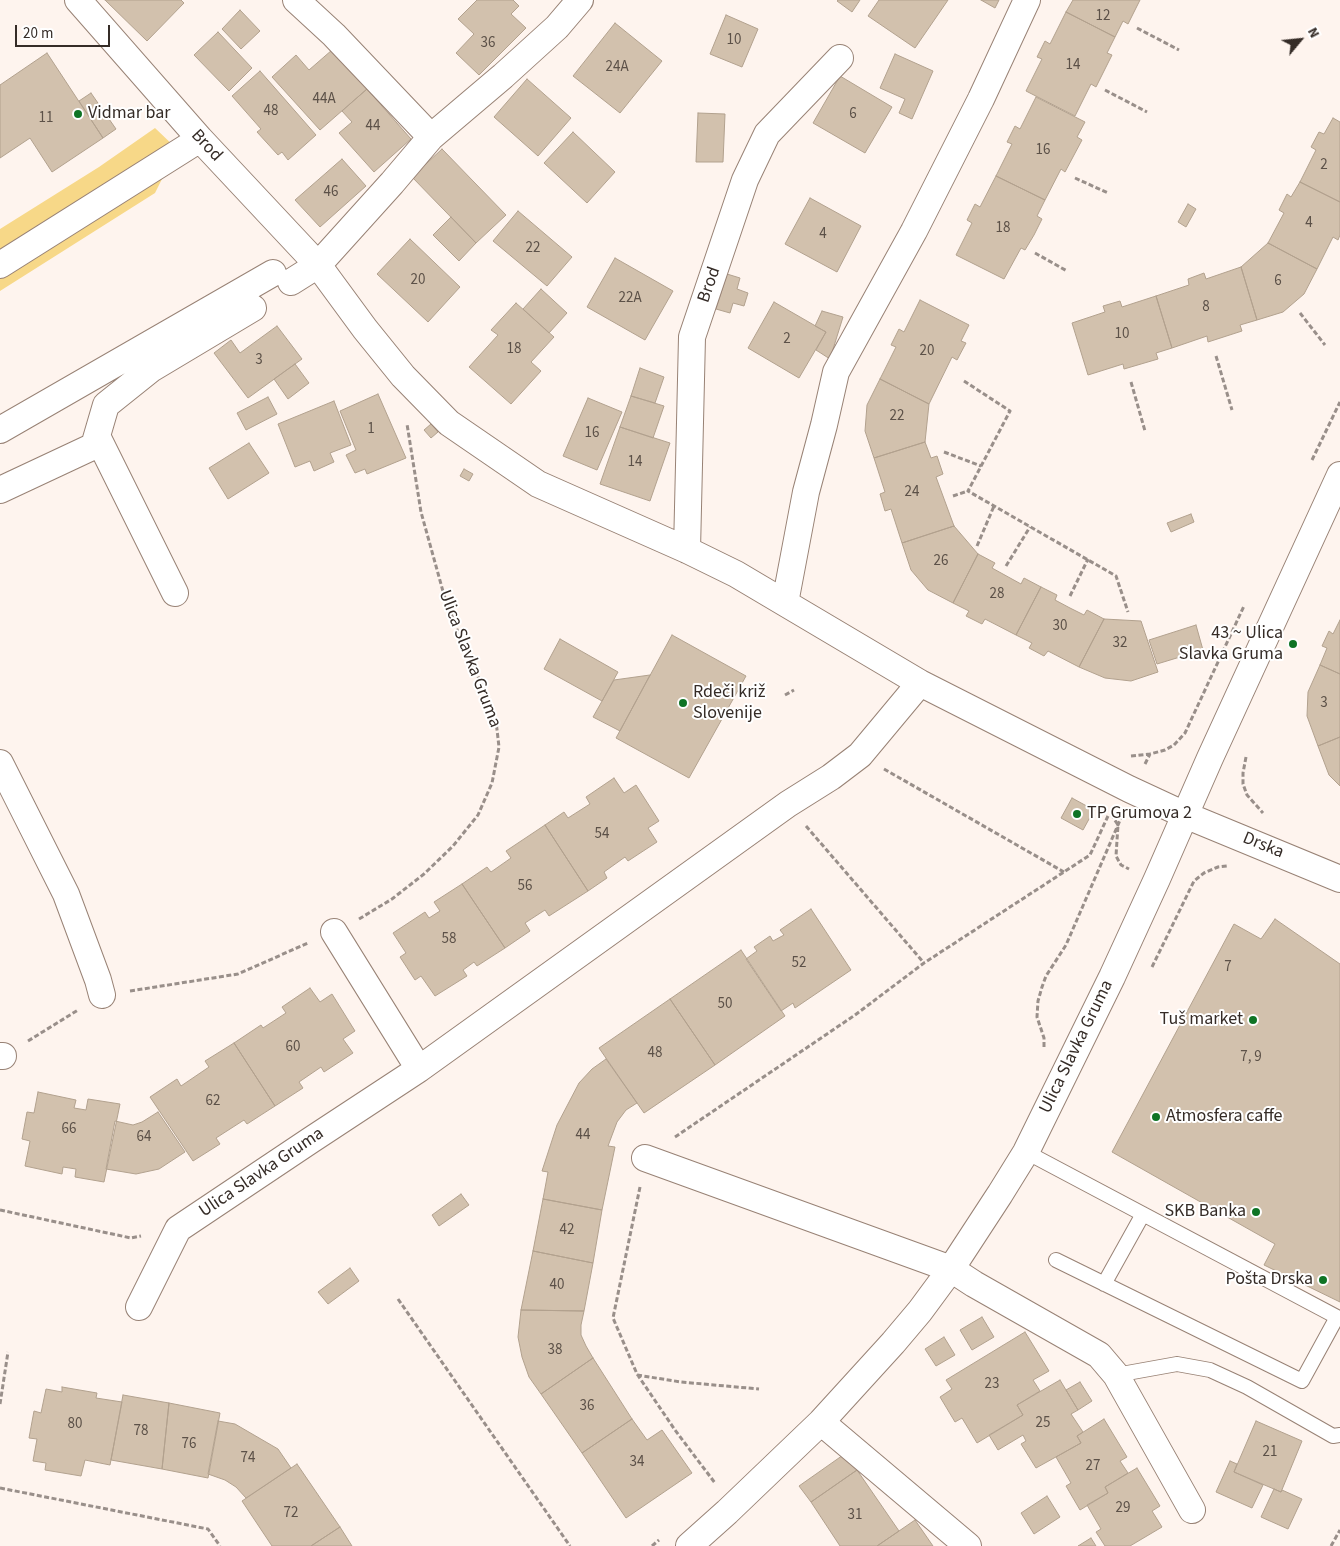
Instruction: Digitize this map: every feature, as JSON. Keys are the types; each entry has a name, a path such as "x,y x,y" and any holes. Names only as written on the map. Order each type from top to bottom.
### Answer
{"street":[{"name":"Brod","path":"78,0 200,139 318,266 403,376 449,423 538,484 687,550 736,574 786,603"},
{"path":"296,0 334,35 431,137"},
{"path":"0,430 282,278 318,266 431,137 557,27 580,0"},
{"path":"1027,0 981,99 914,232 836,372 806,492 786,603 920,682 1185,815"},
{"name":"Brod","path":"687,550 692,338 745,180 767,134 840,58"},
{"path":"0,265 200,139"},
{"path":"0,490 94,446 106,405 151,369 253,308"},
{"path":"97,436 175,593"},
{"name":"Ulica Slavka Gruma","path":"689,1546 821,1422 904,1330 950,1269 1026,1152 1112,977 1340,475"},
{"name":"Ulica Slavka Gruma","path":"139,1308 178,1229 419,1069 788,804 860,756 920,682"},
{"path":"0,763 66,894 102,995"},
{"name":"Drska","path":"1185,815 1340,879"},
{"path":"334,932 419,1069"},
{"path":"645,1158 950,1269 1099,1355 1116,1375 1192,1510"},
{"path":"821,1422 968,1546"}],"lane":[{"path":"1026,1152 1337,1316 1302,1382 1056,1260"},
{"path":"1104,1284 1143,1214"},
{"path":"1116,1375 1176,1364 1210,1370 1338,1432"}],"path":[{"path":"1137,28 1179,50"},
{"path":"1104,90 1147,112"},
{"path":"1076,178 1108,193"},
{"path":"1036,253 1067,271"},
{"path":"1300,313 1325,345"},
{"path":"1216,356 1232,410"},
{"name":"Ulica Slavka Gruma","path":"2,1056 102,995 238,974 334,932 392,899 424,874 453,846 478,815 492,783 499,747 496,721 444,595 421,512 408,426 403,376"},
{"path":"953,496 968,491 1010,411 964,380"},
{"path":"1131,382 1145,431"},
{"path":"1311,463 1340,402"},
{"path":"944,452 981,466"},
{"path":"968,491 1116,576 1128,612"},
{"path":"977,546 994,506"},
{"path":"1006,566 1030,527"},
{"path":"1070,596 1088,560"},
{"path":"1130,756 1165,750 1174,745 1185,733 1247,600"},
{"path":"785,695 794,690"},
{"path":"1247,753 1243,772 1247,795 1265,815"},
{"path":"860,756 1064,872"},
{"path":"788,804 924,963"},
{"path":"717,1486 675,1430 637,1374 613,1318 645,1158 856,1014 924,963 1090,856 1108,816"},
{"path":"1044,1050 1044,1038 1037,1017 1038,1001 1046,976 1066,945 1118,825"},
{"path":"1118,836 1115,848 1116,856 1121,865"},
{"path":"1188,892 1194,881 1204,872 1231,865"},
{"path":"0,1210 131,1238 178,1229"},
{"path":"398,1299 570,1546"},
{"path":"0,1404 8,1352"},
{"path":"637,1374 681,1382 759,1389"},
{"path":"0,1488 208,1529 220,1546"},
{"path":"1331,1546 1340,1530"}],"shaded area":[{"path":"155,128 177,149 155,193 0,291 0,229 99,167"}],"building":[{"path":"105,0 181,0 184,3 147,41"},
{"path":"477,0 513,0 519,6 511,14 526,28 479,75 456,53 474,34 458,19"},
{"path":"838,0 860,0 852,12"},
{"path":"879,0 948,0 915,48 868,16"},
{"path":"981,0 999,0 995,8"},
{"path":"1073,0 1140,0 1128,24 1123,21 1115,37 1066,12"},
{"path":"240,10 260,31 241,49 222,29"},
{"path":"1066,12 1115,37 1107,53 1112,55 1096,87 1091,84 1075,116 1026,91 1042,59 1037,57 1045,41 1050,44"},
{"path":"726,15 758,29 742,67 710,54"},
{"path":"615,23 662,61 620,113 573,76"},
{"path":"218,32 252,68 229,91 194,55"},
{"path":"332,50 367,89 320,130 272,77 296,55 309,70"},
{"path":"47,53 103,138 52,172 30,138 0,158 0,85"},
{"path":"895,54 933,71 912,119 899,113 905,99 880,88"},
{"path":"260,71 316,135 288,160 282,152 278,155 257,132 261,129 232,96"},
{"path":"840,76 892,107 865,153 813,123"},
{"path":"527,79 571,118 538,156 494,117"},
{"path":"367,89 411,139 374,172 339,133 352,122 342,111"},
{"path":"91,93 116,129 103,138 79,101"},
{"path":"1036,97 1085,122 1077,137 1082,140 1065,172 1061,169 1045,200 996,176 1012,144 1007,142 1015,126 1020,129"},
{"path":"698,113 725,114 723,162 696,162"},
{"path":"1333,118 1340,122 1340,202 1300,182 1316,150 1311,147 1319,132 1324,134"},
{"path":"573,132 615,172 587,203 544,163"},
{"path":"442,149 506,215 476,243 412,177"},
{"path":"342,159 366,186 320,227 295,200"},
{"path":"996,176 1045,200 1037,216 1042,219 1034,235 1025,250 1021,248 1004,279 956,255 972,223 967,220 975,204 980,207"},
{"path":"1300,182 1340,202 1340,235 1338,240 1333,237 1317,269 1268,243 1284,213 1279,210 1287,194 1291,197"},
{"path":"810,198 861,226 837,272 785,244"},
{"path":"1188,204 1196,209 1186,227 1178,222"},
{"path":"518,211 572,257 547,286 493,241"},
{"path":"451,217 476,243 459,261 433,235"},
{"path":"410,239 460,287 428,322 377,274"},
{"path":"1268,243 1317,269 1304,294 1283,312 1257,320 1241,267"},
{"path":"615,258 673,291 645,340 587,307"},
{"path":"1241,267 1257,320 1240,325 1242,331 1208,342 1207,336 1172,348 1156,296 1189,285 1188,279 1204,273 1206,279"},
{"path":"727,274 740,278 737,289 748,293 744,306 733,303 730,313 716,309"},
{"path":"541,289 567,313 549,333 523,309"},
{"path":"1156,296 1172,348 1156,353 1158,359 1124,369 1123,364 1088,375 1072,323 1105,312 1103,306 1120,301 1122,307"},
{"path":"920,300 969,325 961,341 966,343 957,360 952,357 929,404 880,379 896,347 891,345 899,329 904,332"},
{"path":"774,302 826,332 799,378 748,348"},
{"path":"516,303 554,337 531,362 541,371 511,404 469,367 498,335 491,330"},
{"path":"822,311 843,317 830,359 816,350 826,332 815,326"},
{"path":"277,326 302,359 248,398 214,353 231,340 240,353"},
{"path":"295,364 309,383 288,399 274,379"},
{"path":"640,368 664,377 655,403 631,396"},
{"path":"880,379 929,404 925,442 874,458 865,431 867,405"},
{"path":"378,394 406,458 367,474 365,469 355,473 346,455 356,450 340,411"},
{"path":"631,396 664,406 653,438 620,427"},
{"path":"268,397 277,414 246,430 237,413"},
{"path":"588,398 622,412 597,470 563,456"},
{"path":"334,401 351,445 330,453 334,462 314,471 310,461 295,467 278,424"},
{"path":"431,424 438,432 431,438 424,430"},
{"path":"620,427 670,443 650,501 600,484"},
{"path":"925,442 931,458 937,456 943,474 936,477 954,526 902,543 891,509 885,511 880,494 885,492 874,458"},
{"path":"249,443 269,473 228,499 209,468"},
{"path":"464,469 473,474 469,481 460,476"},
{"path":"1191,514 1194,522 1171,532 1167,523"},
{"path":"954,526 978,554 953,603 928,590 911,570 902,543"},
{"path":"978,554 995,563 992,568 1021,584 1024,578 1041,587 1016,635 985,619 982,624 966,616 969,611 953,603"},
{"path":"1041,587 1057,595 1055,600 1070,608 1084,615 1087,610 1104,619 1079,667 1048,651 1044,656 1029,648 1032,643 1016,635"},
{"path":"1104,619 1141,621 1158,672 1131,681 1105,678 1079,667"},
{"path":"1340,620 1340,674 1320,665 1327,648 1322,646 1329,631 1333,634"},
{"path":"1196,625 1203,650 1157,664 1149,640"},
{"name":"Rdeči križ Slovenije","path":"672,635 746,676 689,778 616,738"},
{"path":"560,639 618,672 602,701 544,669"},
{"path":"1320,665 1340,674 1340,737 1318,746 1307,716 1308,692"},
{"path":"650,675 620,731 593,717 614,680"},
{"path":"1340,737 1340,786 1329,775 1318,746"},
{"path":"614,778 624,793 636,785 659,821 648,828 657,842 628,861 625,857 604,872 607,878 588,891 545,825 564,812 568,818 590,804 586,797"},
{"name":"TP Grumova 2","path":"1072,798 1094,810 1083,830 1061,818"},
{"path":"545,825 588,891 549,916 545,910 525,923 530,931 505,948 462,884 487,867 491,872 511,858 506,851"},
{"path":"462,884 505,948 477,966 474,962 463,970 467,976 435,996 421,976 415,980 400,957 406,953 393,933 425,912 429,918 440,911 434,902"},
{"path":"811,909 851,970 795,1008 793,1003 781,1011 746,959 757,951 754,947 770,936 773,941 784,935 780,930"},
{"path":"1275,919 1340,964 1340,1302 1264,1265 1275,1244 1112,1152 1234,924 1261,939"},
{"path":"741,950 785,1016 715,1065 670,999"},
{"path":"310,988 320,1002 332,994 355,1031 343,1039 353,1053 324,1072 321,1067 299,1082 303,1088 275,1106 234,1043 261,1025 263,1028 286,1013 282,1007"},
{"path":"670,999 715,1065 644,1113 599,1048"},
{"path":"234,1043 275,1106 247,1124 244,1120 216,1138 220,1144 193,1161 150,1097 177,1079 181,1086 209,1067 205,1061"},
{"path":"606,1059 637,1103 626,1110 617,1122 608,1146 615,1147 602,1210 543,1199 548,1172 542,1171 557,1125 579,1083 592,1069"},
{"path":"38,1092 76,1100 74,1108 86,1110 88,1099 120,1104 104,1182 75,1177 76,1169 63,1167 62,1174 25,1166 30,1141 22,1139 27,1112 34,1113"},
{"path":"158,1112 185,1152 159,1169 136,1174 106,1169 115,1121 133,1125"},
{"path":"461,1194 469,1205 439,1226 432,1215"},
{"path":"543,1199 602,1210 593,1263 533,1251"},
{"path":"533,1251 593,1263 584,1311 521,1310"},
{"path":"350,1268 359,1281 328,1304 318,1292"},
{"path":"521,1310 584,1311 581,1335 593,1358 541,1394 529,1377 522,1357 518,1337"},
{"path":"982,1317 994,1337 972,1350 960,1330"},
{"path":"1025,1332 1049,1371 1033,1380 1040,1391 1017,1405 1023,1415 977,1443 962,1418 955,1422 940,1397 952,1389 946,1380"},
{"path":"944,1337 955,1355 936,1366 925,1349"},
{"path":"593,1358 632,1419 582,1453 541,1394"},
{"path":"1060,1380 1078,1410 1071,1414 1083,1432 1077,1436 1081,1443 1036,1468 1021,1444 1026,1441 1023,1435 998,1450 989,1435 1023,1415 1017,1405"},
{"path":"1080,1382 1092,1401 1078,1410 1066,1390"},
{"path":"62,1387 97,1393 96,1398 122,1402 110,1465 85,1460 81,1476 45,1470 46,1463 33,1461 37,1439 29,1438 34,1411 41,1413 46,1389 62,1392"},
{"path":"123,1395 169,1403 162,1469 111,1460"},
{"path":"169,1403 220,1413 208,1478 162,1469"},
{"path":"632,1419 647,1440 662,1430 692,1473 626,1518 582,1453"},
{"path":"1104,1419 1127,1457 1120,1461 1128,1473 1105,1487 1108,1493 1080,1510 1066,1486 1071,1483 1056,1457 1081,1443 1077,1436"},
{"path":"218,1421 235,1424 278,1449 291,1468 246,1498 236,1487 225,1480 208,1474"},
{"path":"1256,1421 1302,1441 1281,1492 1234,1472"},
{"path":"846,1453 857,1470 811,1502 799,1486"},
{"path":"1230,1461 1237,1464 1234,1472 1263,1485 1252,1508 1216,1492"},
{"path":"297,1464 340,1527 311,1546 272,1546 242,1501"},
{"path":"1137,1468 1160,1506 1152,1511 1162,1527 1130,1546 1105,1546 1096,1532 1101,1529 1087,1505 1108,1493 1105,1487"},
{"path":"857,1470 899,1531 877,1546 840,1546 811,1502"},
{"path":"1274,1489 1281,1492 1282,1490 1302,1499 1288,1529 1261,1517"},
{"path":"1047,1496 1060,1517 1034,1534 1021,1513"},
{"path":"915,1520 933,1546 877,1546 899,1531"},
{"path":"340,1527 352,1546 311,1546"},
{"path":"1091,1538 1096,1546 1078,1546"}],"place":[{"name":"Vidmar bar","path":"78,114"},
{"name":"43 ~ Ulica Slavka Gruma","path":"1293,644"},
{"name":"Rdeči križ Slovenije","path":"683,703"},
{"name":"TP Grumova 2","path":"1077,814"},
{"name":"Tuš market","path":"1253,1020"},
{"name":"Atmosfera caffe","path":"1156,1117"},
{"name":"SKB Banka","path":"1256,1212"},
{"name":"Pošta Drska","path":"1323,1280"}]}
